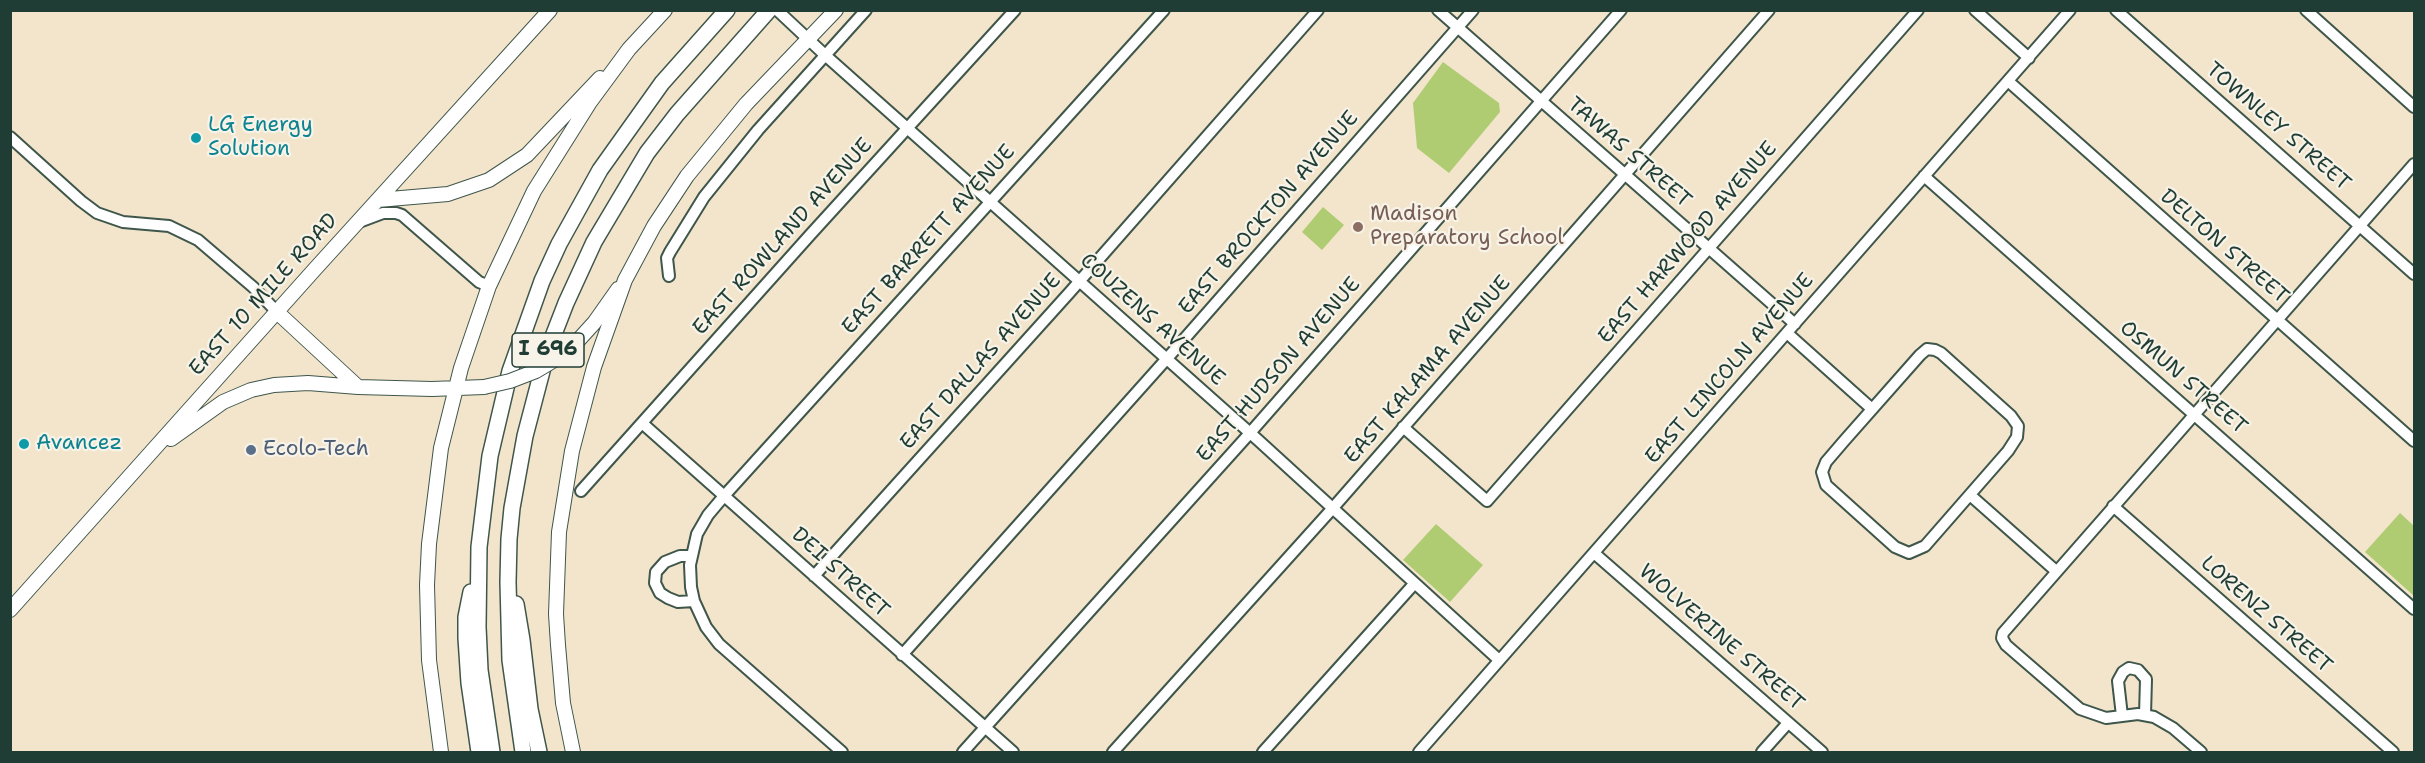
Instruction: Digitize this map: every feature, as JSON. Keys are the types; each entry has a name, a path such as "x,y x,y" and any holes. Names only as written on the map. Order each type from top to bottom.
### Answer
{"highway":[{"name":"I 696","path":"492,753 480,660 477,584 490,456 507,380 530,311 559,244 600,170 662,83 727,10"},
{"name":"I 696","path":"523,753 510,660 508,582 512,508 536,389 566,303 594,242 619,196 671,122 769,10"},
{"path":"479,547 466,616 468,683 479,753"},
{"path":"508,582 518,614 530,709 539,753"}],"main road":[{"name":"EAST 10 MILE ROAD","path":"10,610 550,10"},
{"path":"378,200 448,194 472,187 503,172 527,155 665,10"},
{"path":"150,455 209,410 251,390 300,383 358,387 455,389 484,387 510,381 536,371 561,356 594,322 625,280 654,226 687,176 739,112 836,10"},
{"path":"441,753 429,660 427,585 441,448 455,389 489,286 523,211 538,182 578,119 629,49"},
{"path":"573,753 563,703 556,614 559,532 567,474 580,415 594,367 625,280"},
{"path":"277,312 358,387"}],"street":[{"name":"COUZENS AVENUE","path":"777,10 1250,433 1499,660"},
{"path":"669,276 667,258 704,197 736,155 866,10"},
{"name":"EAST ROWLAND AVENUE","path":"581,491 1015,10"},
{"name":"EAST BARRETT AVENUE","path":"842,753 719,644 706,627 694,601 690,576 692,556 702,525 724,496 1164,10"},
{"name":"EAST DALLAS AVENUE","path":"814,576 1318,10"},
{"name":"TAWAS STREET","path":"1438,10 1795,324"},
{"name":"EAST BROCKTON AVENUE","path":"902,655 1167,359 1473,10"},
{"name":"EAST HUDSON AVENUE","path":"963,753 1250,433 1621,10"},
{"name":"EAST KALAMA AVENUE","path":"1113,753 1332,509 1769,10"},
{"name":"EAST HARWOOD AVENUE","path":"1403,427 1487,501 1918,10"},
{"path":"1975,10 2029,58"},
{"name":"EAST LINCOLN AVENUE","path":"1419,753 2070,10"},
{"name":"TOWNLEY STREET","path":"2116,10 2415,274"},
{"path":"2306,10 2415,107"},
{"name":"DELTON STREET","path":"2008,81 2415,441"},
{"path":"10,137 97,213 123,222 169,226 189,234 253,287 277,312"},
{"path":"2201,753 2162,720 2145,715 2101,717 2080,709 2003,641 2005,629 2415,164"},
{"name":"OSMUN STREET","path":"1924,176 2415,609"},
{"path":"357,223 383,213 396,213 424,233 479,282 489,286"},
{"path":"1787,333 1872,409"},
{"path":"1938,351 2011,416 2018,426 2015,442 1925,546 1914,552 1900,550 1826,485 1822,475 1822,468 1872,409 1923,352 1938,351"},
{"name":"DEI STREET","path":"642,423 1013,753"},
{"path":"1970,495 2056,571"},
{"name":"LORENZ STREET","path":"2113,506 2393,753"},
{"name":"WOLVERINE STREET","path":"1594,553 1822,753"},
{"path":"692,556 680,556 665,562 656,572 655,583 660,592 668,598 678,602 694,601"},
{"path":"1263,753 1414,584"},
{"path":"2122,716 2118,681 2123,672 2129,668 2138,670 2146,679 2145,715"},
{"path":"1762,753 1788,723"}],"green space":[{"path":"1443,62 1499,103 1500,112 1449,173 1417,148 1413,103"},
{"path":"1323,207 1344,225 1322,250 1302,232"},
{"path":"2400,513 2414,526 2414,596 2365,552"},
{"path":"1436,524 1483,565 1450,602 1403,560"}],"place":[{"name":"LG Energy Solution","path":"196,138"},
{"name":"Madison Preparatory School","path":"1358,227"},
{"name":"Avancez","path":"24,444"},
{"name":"Ecolo-Tech","path":"251,450"}]}
